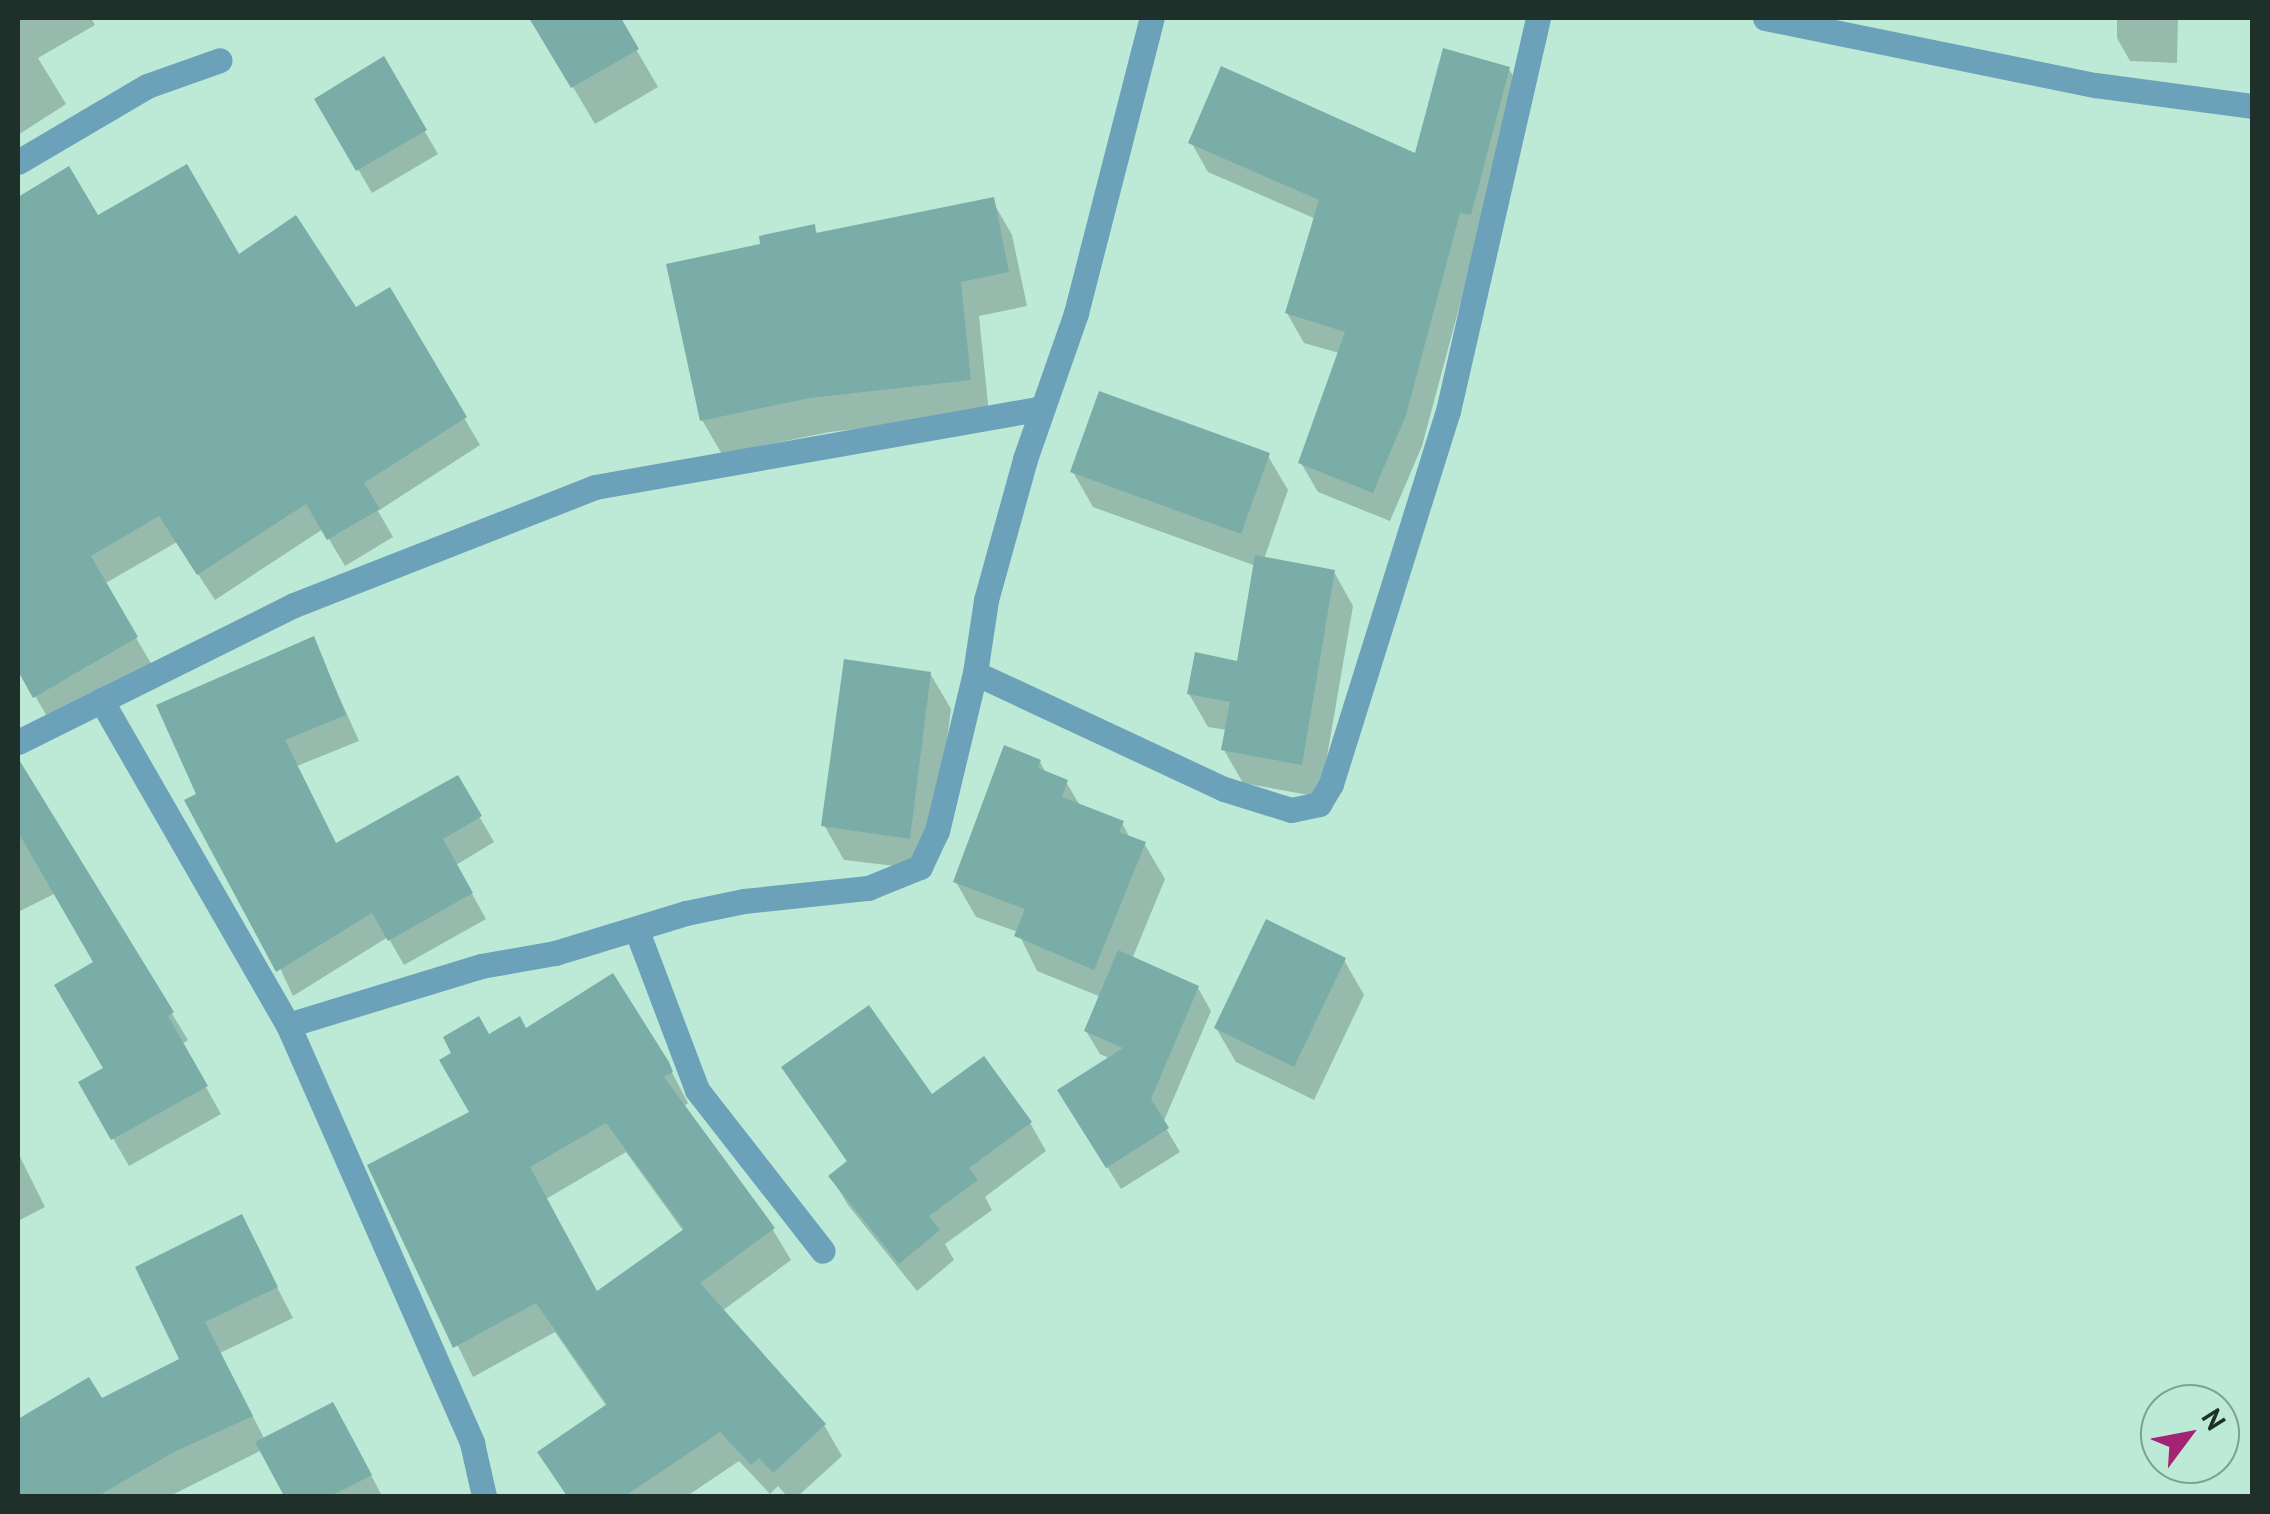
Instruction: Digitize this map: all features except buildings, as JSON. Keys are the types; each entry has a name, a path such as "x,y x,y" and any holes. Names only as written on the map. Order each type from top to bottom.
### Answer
{"street":[{"path":"288,1024 482,966 556,953 636,931 686,913 744,901 868,888 920,867 937,831 975,673 986,600 1042,408 1076,313 1152,18"},
{"path":"975,673 1224,790 1291,810 1319,804 1332,784 1448,411 1538,18"},
{"path":"1765,18 2095,85 2252,106"},
{"path":"18,162 147,86 220,60"},
{"path":"20,735 102,700 294,605 595,487 1042,408"},
{"path":"102,700 288,1024 472,1443 484,1496"},
{"path":"636,931 697,1090 822,1251"}]}
